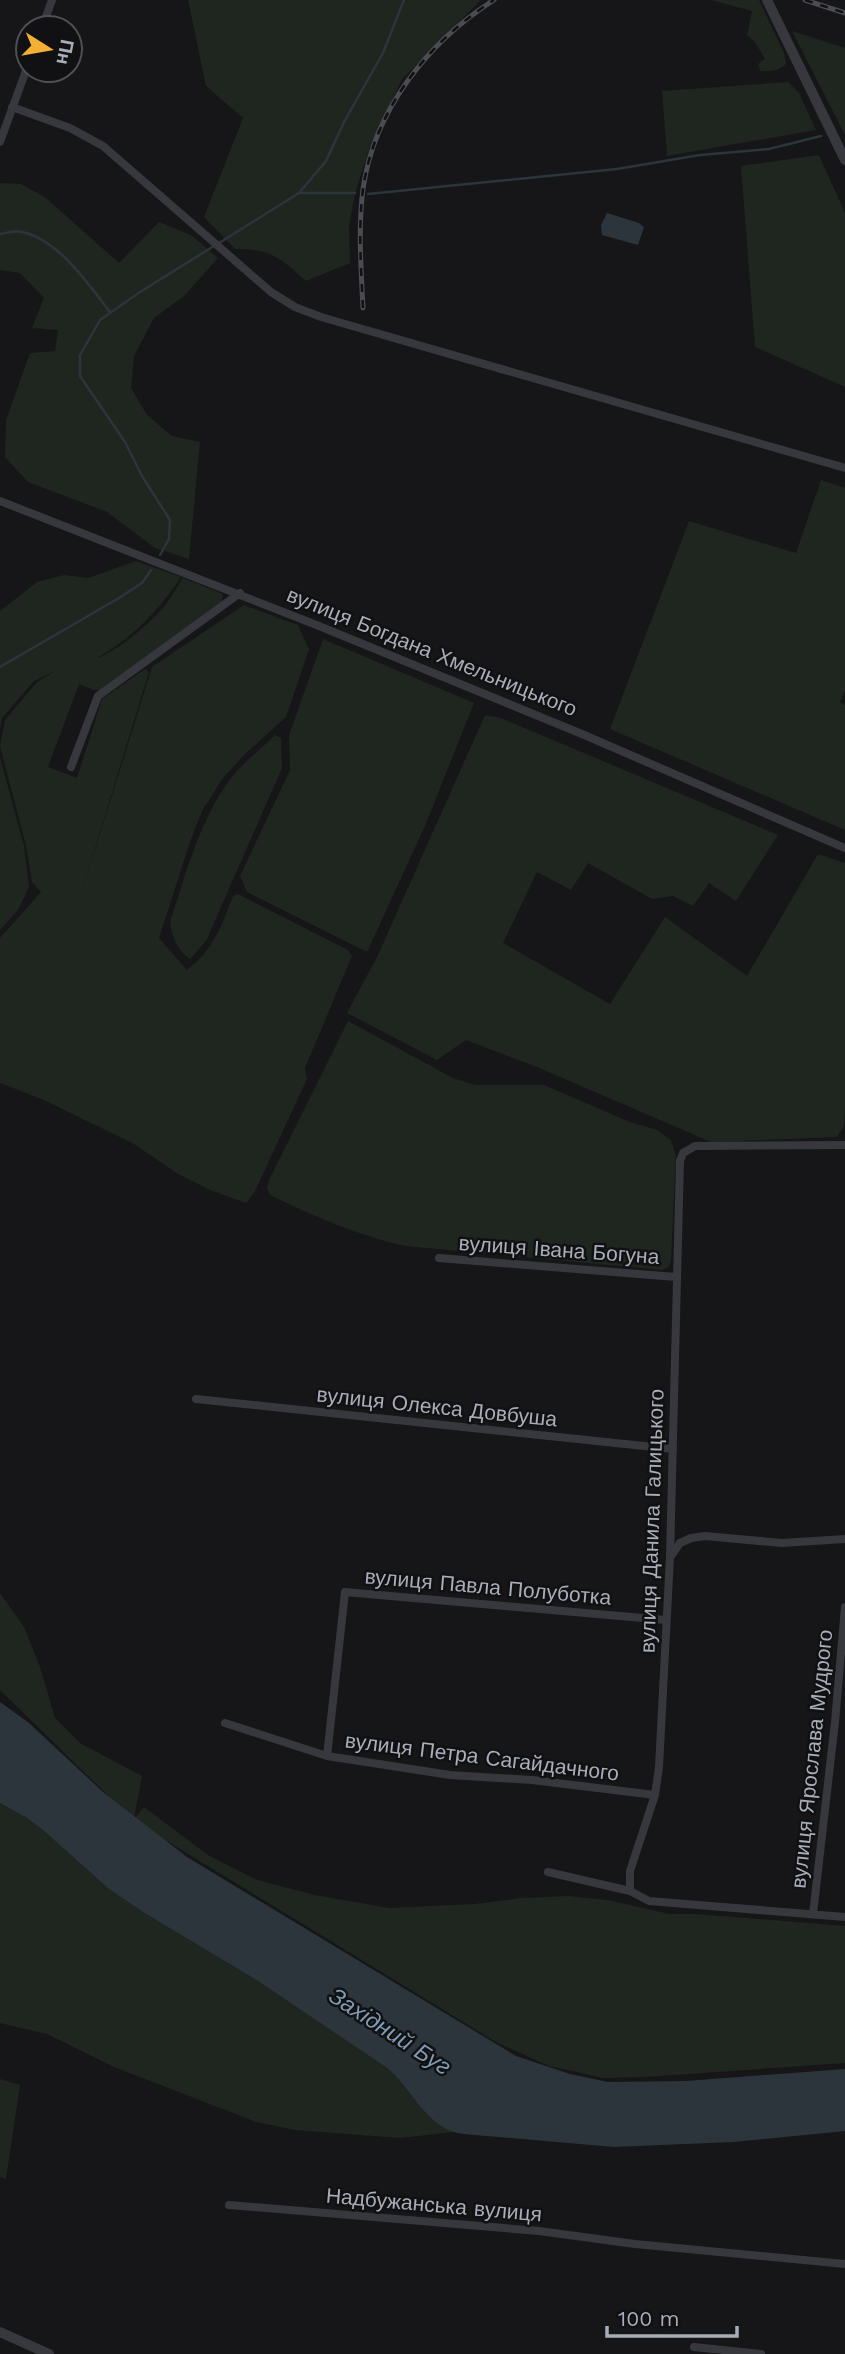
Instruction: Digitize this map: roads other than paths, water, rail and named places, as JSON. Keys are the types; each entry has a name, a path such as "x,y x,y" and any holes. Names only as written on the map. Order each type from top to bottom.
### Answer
{"street":[{"path":"767,0 845,160"},
{"path":"0,142 21,84"},
{"path":"12,107 70,128 103,146 285,301 321,317 845,468"},
{"name":"вулиця Богдана Хмельницького","path":"0,501 160,565 240,593 570,729 845,848"},
{"path":"71,767 98,696 240,593"},
{"name":"вулиця Данила Галицького","path":"630,1891 631,1871 655,1795 670,1557 680,1161 683,1153 704,1146 845,1145"},
{"name":"вулиця Івана Богуна","path":"439,1258 676,1277"},
{"name":"вулиця Олекса Довбуша","path":"196,1399 673,1449"},
{"path":"670,1557 680,1543 705,1536 782,1543 845,1539"},
{"name":"вулиця Павла Полуботка","path":"327,1756 345,1592 666,1620"},
{"name":"вулиця Ярослава Мудрого","path":"813,1914 845,1607"},
{"name":"вулиця Петра Сагайдачного","path":"225,1723 327,1756 450,1775 532,1780 655,1795"},
{"path":"548,1872 630,1891 649,1901 845,1917"},
{"name":"Надбужанська вулиця","path":"229,2205 539,2231 635,2244 845,2264"},
{"path":"0,2332 49,2354"},
{"path":"694,2347 761,2354"}],"water":[{"path":"607,213 644,227 638,245 602,235 601,225"},
{"name":"Західний Буг","path":"0,1702 29,1723 103,1792 187,1857 516,2056 570,2074 608,2082 686,2081 845,2069 845,2131 733,2142 614,2147 461,2134 443,2127 387,2068 258,1981 109,1889 44,1831 0,1803"}],"waterway":[{"path":"219,243 299,193 326,161 344,122 383,53 404,0"},
{"path":"368,194 617,169 700,155 769,149 821,136"},
{"path":"299,193 355,193"},
{"path":"0,234 22,232 48,244 72,264 110,312"},
{"path":"160,555 169,539 170,520 142,476 125,442 80,376 80,355 100,320 214,246"},
{"path":"0,667 119,598 142,583 151,570"}],"railway":[{"path":"363,308 361,204 369,160 379,132 392,106 426,57 447,36 494,0"},
{"path":"805,0 845,13"}]}
